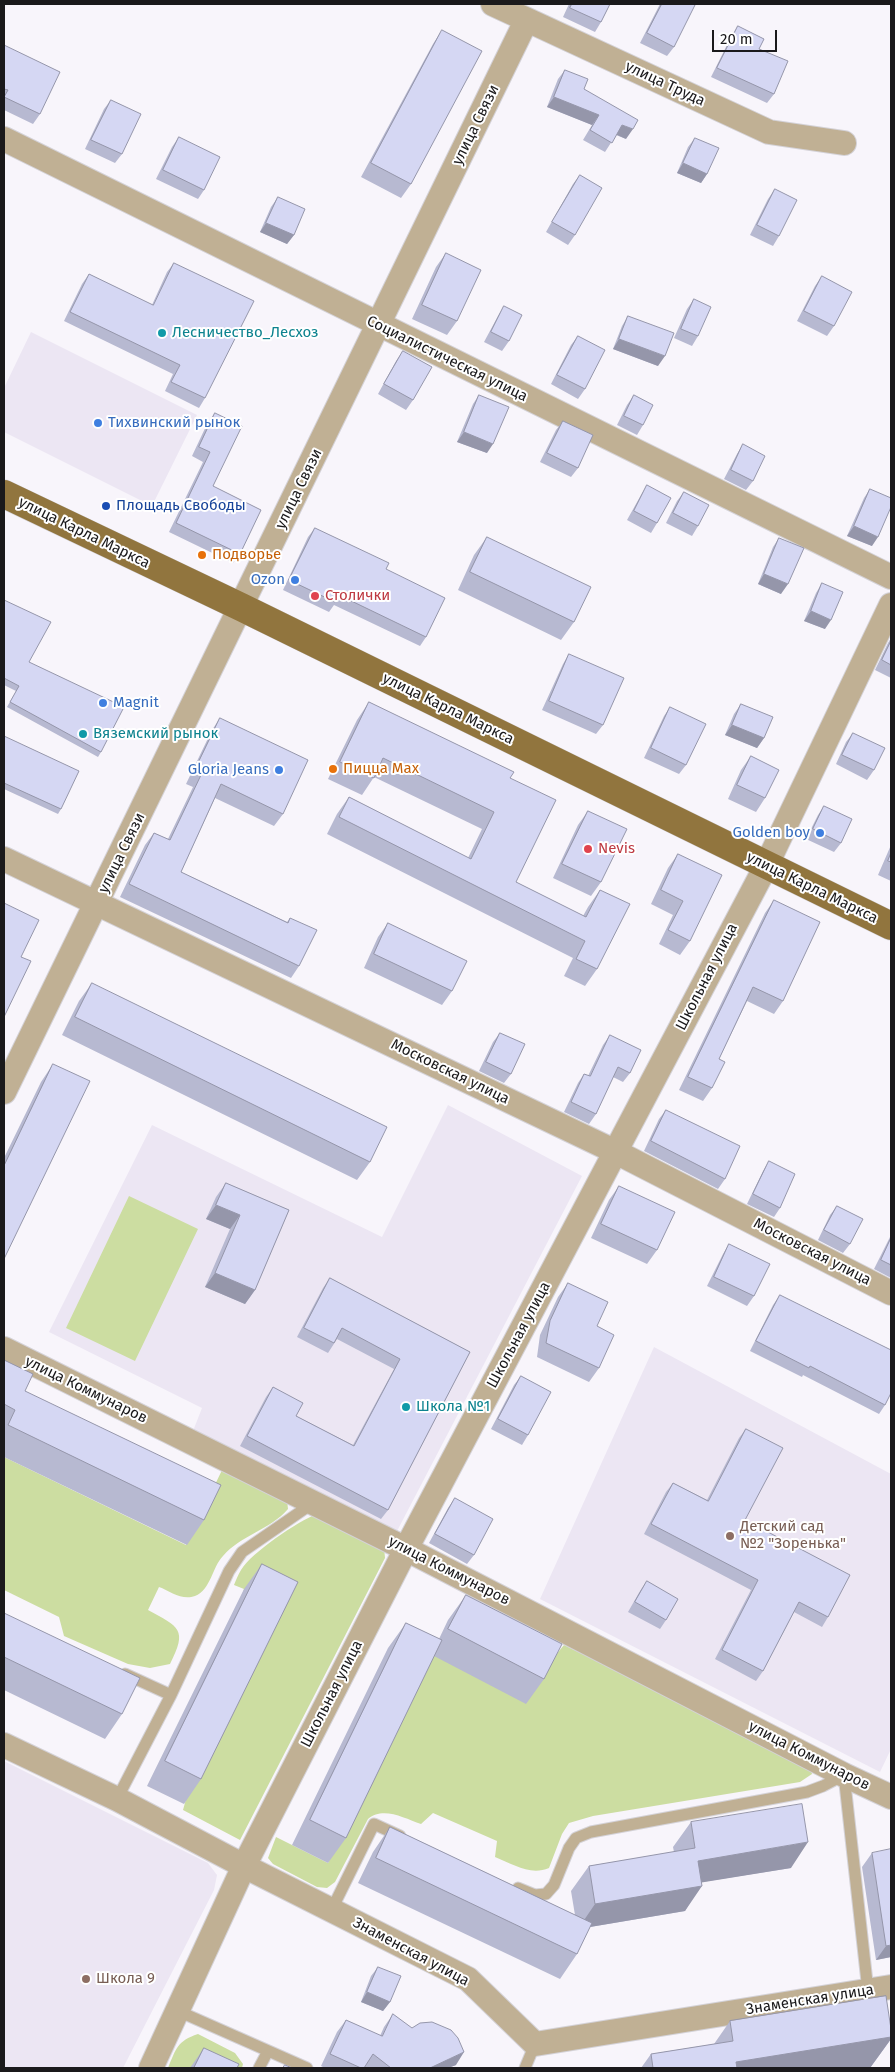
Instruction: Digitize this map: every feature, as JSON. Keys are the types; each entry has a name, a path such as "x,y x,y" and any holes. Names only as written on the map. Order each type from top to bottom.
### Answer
{"main road":[{"name":"улица Карла Маркса","path":"4,494 241,607 891,926"}],"street":[{"name":"улица Труда","path":"493,4 769,132 844,143"},
{"name":"улица Связи","path":"4,1092 526,20"},
{"name":"Социалистическая улица","path":"4,139 891,577"},
{"name":"Школьная улица","path":"151,2068 244,1866 406,1548 766,866 891,605"},
{"name":"Московская улица","path":"4,859 98,902 616,1152 891,1293"},
{"name":"улица Коммунаров","path":"4,1349 406,1548 844,1775 891,1797"},
{"name":"Знаменская улица","path":"4,1745 117,1799 331,1911 468,1979 535,2044 891,1987"}],"lane":[{"path":"117,1799 171,1695 229,1571 242,1552 313,1503"},
{"path":"115,1669 171,1695"},
{"path":"508,1884 535,1895 546,1894 554,1885 568,1848 576,1838 591,1832 808,1792 844,1775 868,1990"},
{"path":"331,1911 374,1824 410,1840"},
{"path":"178,2011 307,2068"},
{"path":"525,2068 535,2044"},
{"path":"259,2068 268,2051"}],"shaded area":[{"name":"Тихвинский рынок","path":"31,332 197,415 152,506 4,432 4,388"},
{"path":"448,1105 582,1176 396,1533 193,1431 202,1408 49,1332 152,1125 382,1237"},
{"name":"Детский сад №2 \"Зоренька\"","path":"654,1347 891,1474 891,1749 880,1772 540,1599"},
{"name":"Школа 9","path":"4,1761 208,1863 217,1875 214,1890 123,2068 4,2068"}],"green space":[{"path":"129,1196 198,1229 135,1361 66,1328"},
{"path":"4,1457 186,1545 223,1468 287,1500 288,1509 273,1522 230,1549 219,1561 208,1584 200,1593 195,1596 185,1597 159,1587 148,1610 173,1625 179,1636 179,1643 170,1664 150,1668 128,1664 64,1636 59,1617 4,1590"},
{"path":"317,1514 384,1547 385,1558 240,1840 183,1810 244,1589 234,1585 241,1570 254,1555 287,1530"},
{"path":"564,1645 810,1765 812,1774 800,1782 593,1816 569,1823 562,1834 549,1868 542,1870 528,1870 495,1857 497,1841 433,1813 421,1824 387,1813 380,1813 368,1819 335,1882 327,1888 317,1887 273,1864 268,1858 276,1837 328,1863 430,1654 544,1669"},
{"path":"198,2034 235,2053 243,2064 242,2068 168,2068 178,2046"}],"building":[{"path":"572,4 610,4 601,22 570,8"},
{"path":"662,4 695,5 674,47 647,33"},
{"path":"738,26 764,39 759,49 788,61 774,94 717,68"},
{"path":"442,30 482,51 411,184 371,163"},
{"path":"4,45 60,72 40,114 4,97 8,90 4,89"},
{"path":"565,70 588,79 584,89 638,120 633,129 622,125 612,143 590,130 599,115 554,97"},
{"path":"111,100 141,114 122,154 91,140"},
{"path":"179,137 220,157 204,190 163,170"},
{"path":"695,138 719,148 707,174 683,163"},
{"path":"580,175 602,188 575,235 552,222"},
{"path":"775,189 797,200 779,236 757,225"},
{"path":"278,197 305,209 294,235 266,223"},
{"path":"446,253 481,270 457,321 422,305"},
{"name":"Лесничество_Лесхоз","path":"174,263 254,301 205,398 171,382 180,365 70,312 89,274 153,305"},
{"path":"822,276 852,292 834,326 804,311"},
{"path":"694,299 711,307 698,336 681,329"},
{"path":"504,306 522,315 509,341 491,332"},
{"path":"628,316 674,333 665,356 619,339"},
{"path":"578,336 605,350 585,389 557,375"},
{"path":"403,351 432,367 413,400 384,384"},
{"path":"479,395 509,407 493,444 464,432"},
{"path":"634,395 653,405 643,425 624,416"},
{"path":"215,413 242,426 213,486 261,510 240,554 176,523 210,452 199,447"},
{"path":"563,421 593,435 578,468 547,453"},
{"path":"743,444 765,456 753,481 731,470"},
{"path":"647,485 671,498 657,523 634,511"},
{"path":"870,489 891,498 891,507 878,537 854,526"},
{"path":"684,492 709,505 698,526 673,513"},
{"path":"315,528 389,563 386,569 445,598 426,637 339,595 335,602 289,580"},
{"path":"487,537 591,587 574,622 470,572"},
{"path":"779,538 804,548 788,584 764,574"},
{"path":"822,583 843,592 831,620 811,611"},
{"path":"4,600 51,622 29,662 124,707 101,752 10,702 19,686 4,678"},
{"path":"891,641 891,665 882,660"},
{"path":"569,654 624,678 603,725 549,701"},
{"path":"369,702 514,772 510,778 556,800 516,882 586,917 600,890 630,904 597,969 576,959 585,941 339,817 349,797 471,859 494,812 383,758 374,778 340,762"},
{"path":"741,704 773,717 764,738 732,725"},
{"path":"670,707 706,724 686,765 651,748"},
{"path":"220,718 308,760 283,814 221,784 181,872 288,923 290,918 317,930 299,966 129,884 154,833 170,840 201,775 194,772"},
{"path":"853,733 885,748 874,770 842,755"},
{"path":"4,736 79,771 61,809 4,783"},
{"path":"751,756 779,770 765,798 737,785"},
{"path":"824,806 852,819 841,843 813,829"},
{"path":"588,811 627,829 601,882 562,864"},
{"path":"678,854 722,875 690,941 668,930 683,901 661,890"},
{"path":"774,900 820,922 783,1001 753,987 719,1059 725,1062 712,1088 688,1077"},
{"path":"4,903 39,920 21,957 31,961 4,1017"},
{"path":"388,923 467,961 452,991 374,954"},
{"path":"92,983 387,1127 370,1162 75,1017"},
{"path":"500,1033 525,1044 511,1074 486,1062"},
{"path":"610,1035 641,1050 630,1073 618,1067 596,1114 571,1102 584,1074 590,1076"},
{"path":"53,1064 90,1081 4,1259 4,1166"},
{"path":"666,1110 740,1146 725,1179 651,1141"},
{"path":"769,1161 795,1174 780,1208 753,1194"},
{"path":"226,1183 289,1210 255,1290 215,1273 240,1215 216,1205"},
{"path":"619,1186 675,1212 657,1250 601,1224"},
{"path":"837,1206 863,1219 850,1244 824,1230"},
{"path":"891,1238 891,1265 881,1260"},
{"path":"729,1244 770,1264 754,1296 714,1277"},
{"name":"Школа №1","path":"330,1278 470,1352 388,1510 247,1436 273,1387 303,1403 296,1416 354,1446 400,1359 342,1328 334,1343 304,1328"},
{"path":"568,1283 608,1302 597,1326 614,1335 599,1368 546,1343 550,1321"},
{"path":"780,1295 891,1350 891,1393 885,1405 810,1366 809,1368 756,1341"},
{"path":"4,1360 33,1374 25,1391 221,1485 204,1520 8,1425 15,1410 4,1404"},
{"path":"521,1376 551,1392 528,1435 498,1419"},
{"path":"746,1429 783,1448 745,1520 850,1575 828,1617 799,1602 763,1671 722,1650 758,1580 651,1524 673,1483 708,1501"},
{"path":"455,1498 493,1519 474,1555 435,1534"},
{"path":"262,1564 298,1582 201,1779 165,1761"},
{"path":"647,1581 678,1599 666,1620 635,1602"},
{"path":"466,1595 562,1644 544,1679 448,1629"},
{"path":"4,1613 140,1678 122,1714 4,1657"},
{"path":"406,1623 442,1640 346,1838 310,1820"},
{"path":"802,1804 808,1842 698,1861 702,1886 595,1904 589,1866 695,1848 691,1822"},
{"path":"390,1827 592,1923 577,1954 376,1858"},
{"path":"891,1849 891,1945 886,1946 872,1853"},
{"path":"378,1967 401,1976 390,2002 367,1992"},
{"path":"886,1996 891,2037 736,2062 737,2068 653,2068 651,2054 733,2041 730,2021"},
{"path":"393,2014 412,2028 420,2023 432,2022 451,2030 458,2038 464,2052 430,2068 391,2068 373,2054 364,2068 361,2068 330,2054 346,2020 382,2036"},
{"path":"204,2048 239,2064 237,2068 194,2068"}],"place":[{"name":"Лесничество_Лесхоз","path":"162,333"},
{"name":"Тихвинский рынок","path":"98,423"},
{"name":"Площадь Свободы","path":"106,506"},
{"name":"Подворье","path":"202,555"},
{"name":"Ozon","path":"295,580"},
{"name":"Столички","path":"315,596"},
{"name":"Magnit","path":"103,703"},
{"name":"Вяземский рынок","path":"83,734"},
{"name":"Пицца Max","path":"333,769"},
{"name":"Gloria Jeans","path":"279,770"},
{"name":"Golden boy","path":"820,833"},
{"name":"Nevis","path":"588,849"},
{"name":"Школа №1","path":"406,1407"},
{"name":"Детский сад №2 \"Зоренька\"","path":"730,1536"},
{"name":"Школа 9","path":"86,1979"}]}
